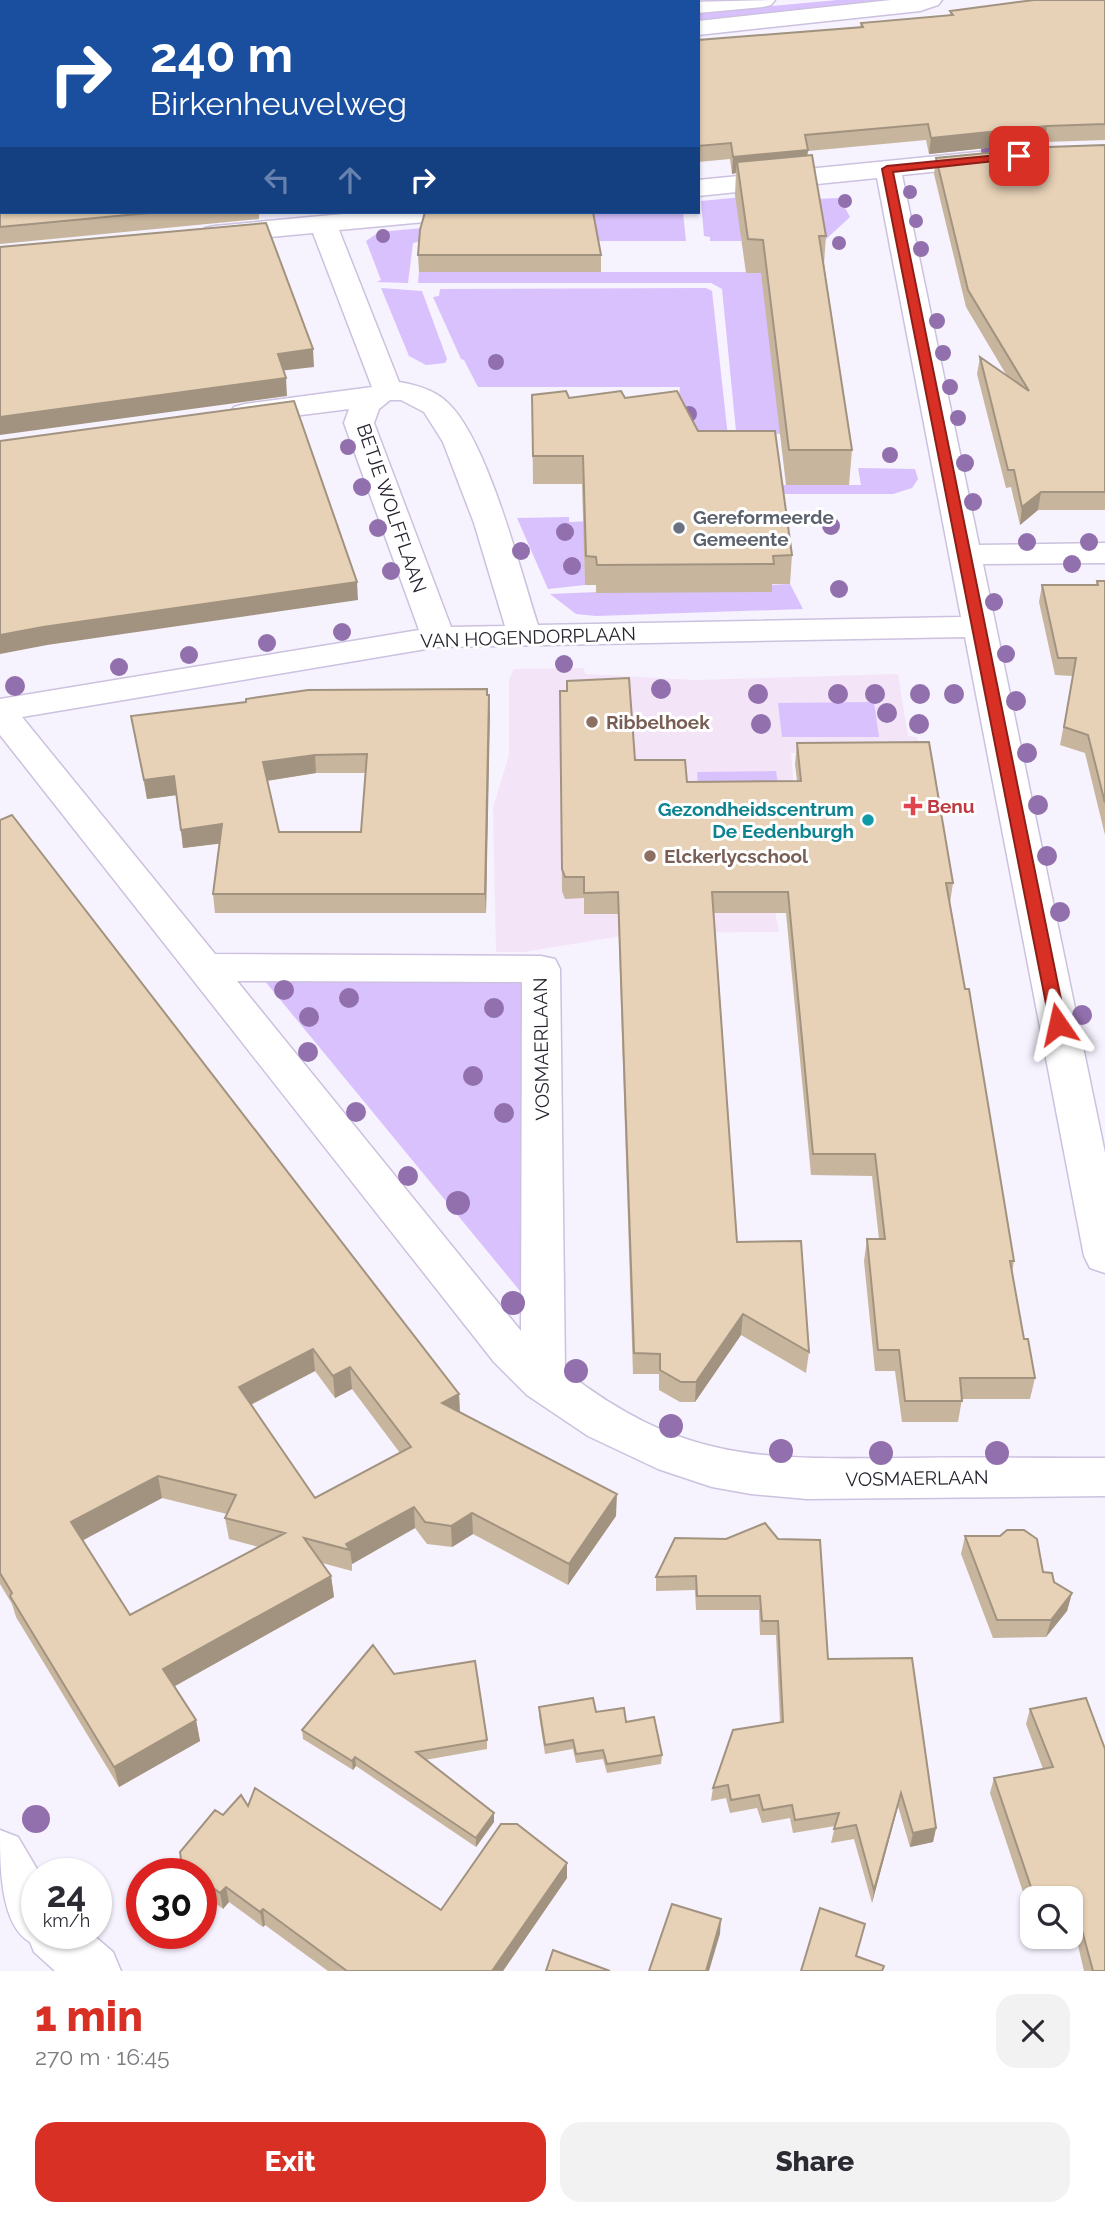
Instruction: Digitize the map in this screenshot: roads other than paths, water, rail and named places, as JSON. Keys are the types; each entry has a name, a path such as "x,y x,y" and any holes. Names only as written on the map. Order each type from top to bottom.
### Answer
{"street":[{"path":"700,6 763,0"},
{"path":"700,28 920,4 930,0"},
{"path":"700,188 1019,156"},
{"path":"887,169 1105,1256"},
{"path":"188,236 424,214"},
{"path":"323,223 381,394"},
{"path":"220,416 381,394 411,394 429,402 444,416 481,498 524,634"},
{"name":"BETJE WOLFFLAAN","path":"381,394 362,409 359,423 438,637"},
{"path":"964,555 1105,553"},
{"name":"VAN HOGENDORPLAAN","path":"0,711 438,637 978,627"},
{"name":"VOSMAERLAAN","path":"0,711 479,1312 542,1382 612,1431 687,1459 756,1475 791,1479 1105,1477"},
{"name":"VOSMAERLAAN","path":"203,967 541,969 542,1382"},
{"path":"0,1854 21,1891"},
{"path":"70,1949 94,1971"}],"place":[{"name":"Gereformeerde Gemeente","path":"679,528"},
{"name":"Ribbelhoek","path":"592,722"},
{"name":"Benu","path":"913,806"},
{"name":"Gezondheidscentrum De Eedenburgh","path":"868,820"},
{"name":"Elckerlycschool","path":"650,856"}]}
